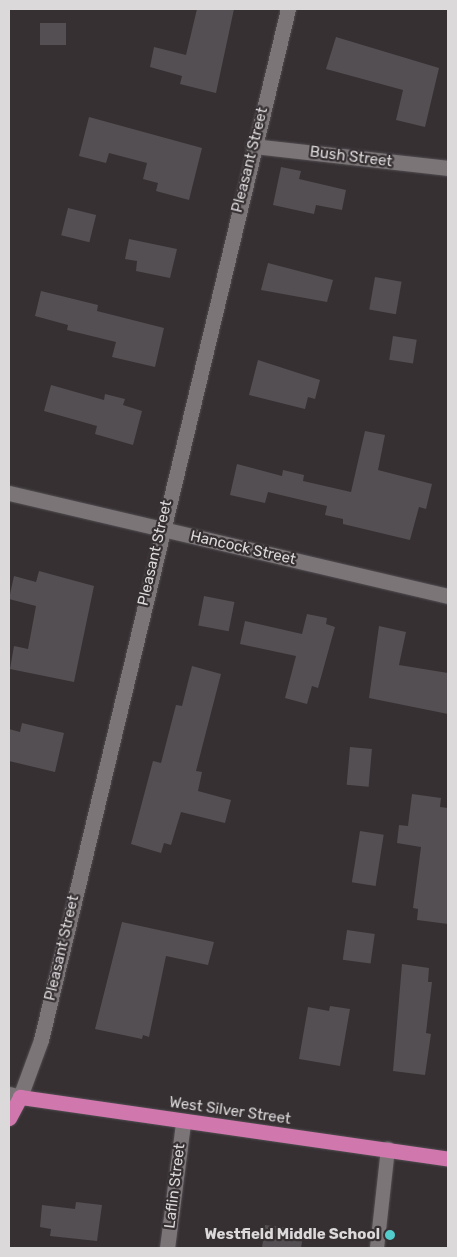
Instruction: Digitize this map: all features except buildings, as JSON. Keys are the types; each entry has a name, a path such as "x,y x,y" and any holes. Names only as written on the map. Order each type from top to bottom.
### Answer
{"highway":[{"path":"9,1118 14,1096"},
{"name":"West Silver Street","path":"14,1096 183,1123 388,1149 448,1159"}],"street":[{"name":"Pleasant Street","path":"14,1096 41,1040 160,529 288,9"},
{"name":"Bush Street","path":"253,146 448,168"},
{"name":"Hancock Street","path":"9,493 448,596"},
{"name":"Laflin Street","path":"167,1248 183,1123"}],"lane":[{"path":"377,1248 388,1149"}],"place":[{"name":"Westfield Middle School","path":"390,1235"}]}
